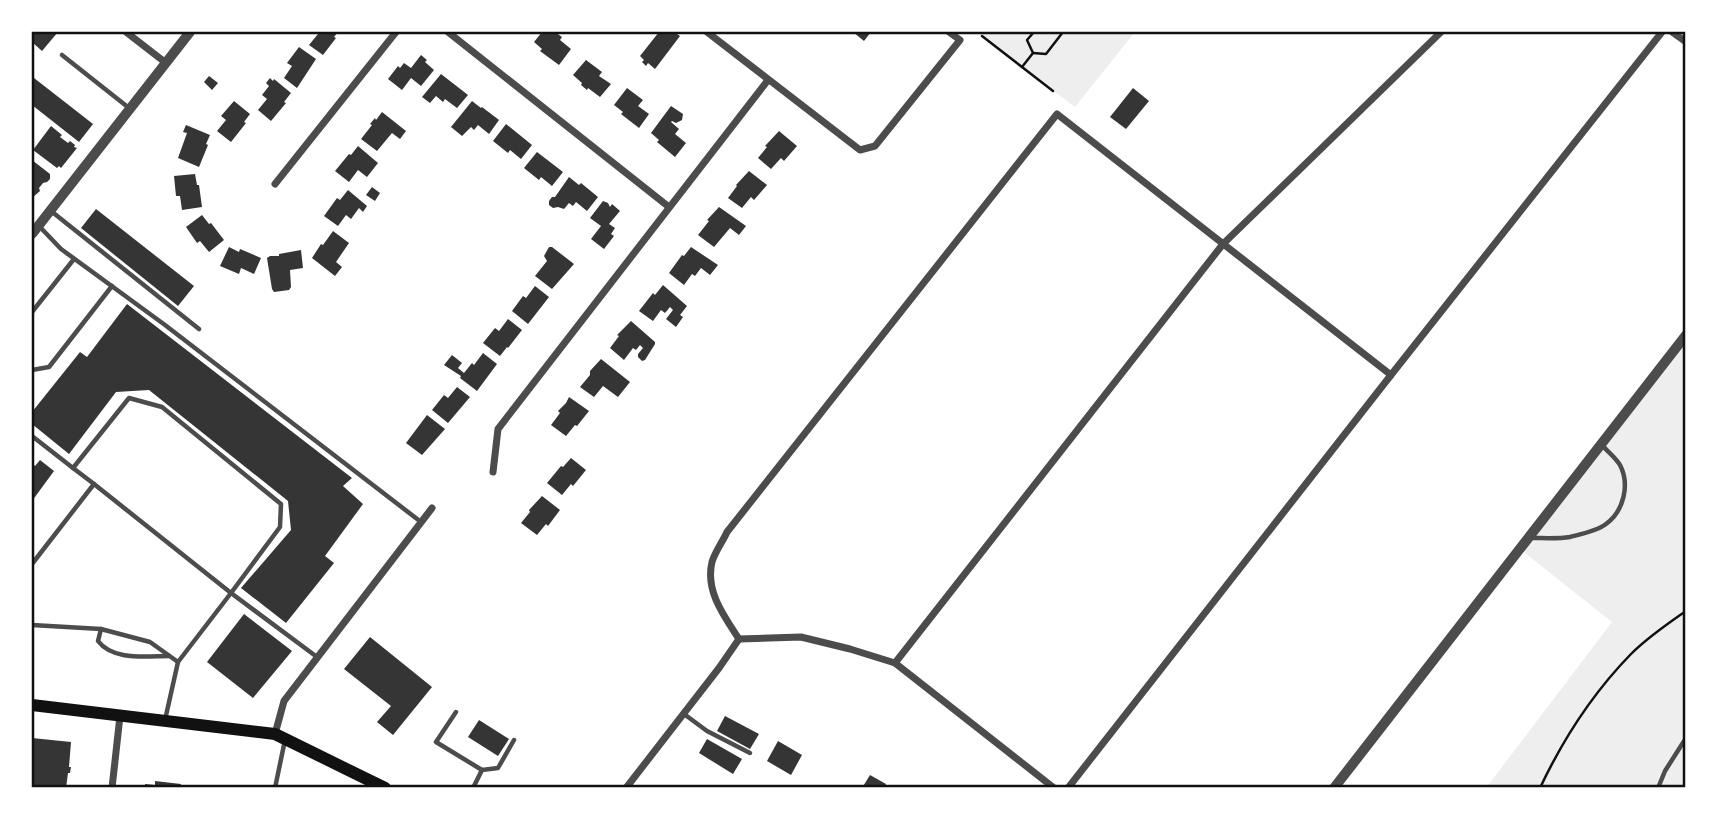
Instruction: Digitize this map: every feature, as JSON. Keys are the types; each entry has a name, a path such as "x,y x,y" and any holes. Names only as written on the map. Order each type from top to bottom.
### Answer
{"main road":[{"path":"32,705 280,736 385,788"}],"street":[{"path":"126,32 166,62"},
{"path":"34,226 50,211 190,32"},
{"path":"275,184 396,32"},
{"path":"449,32 669,206"},
{"path":"707,32 860,150 874,146 960,40 949,32"},
{"path":"895,663 1223,244 1441,32"},
{"path":"1068,788 1662,32"},
{"path":"1676,33 1685,42"},
{"path":"493,472 498,429 768,79"},
{"path":"739,639 719,610 711,588 712,562 727,532 1057,114 1391,375"},
{"path":"1334,788 1685,335"},
{"path":"280,736 284,701 432,508"},
{"path":"739,639 801,637 895,663 1054,788"},
{"path":"626,788 739,639"},
{"path":"112,788 121,716"}],"lane":[{"path":"62,55 130,109"},
{"path":"50,211 199,329"},
{"path":"34,226 421,522"},
{"path":"32,312 74,258"},
{"path":"32,370 49,368 112,286"},
{"path":"73,468 129,398 162,407 281,504 280,527 177,662 164,720"},
{"path":"32,436 231,593 317,657"},
{"path":"1528,538 1567,537 1588,532 1606,524 1617,512 1624,499 1625,480 1620,463 1601,444"},
{"path":"32,564 94,484"},
{"path":"32,625 101,629 150,642 177,662"},
{"path":"101,629 98,641 104,649 115,654 169,656"},
{"path":"456,712 436,742 482,770 498,768 514,740"},
{"path":"684,714 750,753"},
{"path":"275,788 280,736"},
{"path":"1658,788 1685,738"},
{"path":"473,788 482,770"}],"path":[{"path":"1033,53 1027,40 1034,32"},
{"path":"1033,53 1046,54 1063,32"},
{"path":"982,36 1053,91"},
{"path":"1022,67 1033,53"},
{"path":"1540,788 1564,739 1595,694 1632,653 1685,611"}],"shaded area":[{"path":"976,32 1135,32 1075,107"},
{"path":"1685,335 1685,787 1486,788 1612,622 1520,549"}],"building":[{"path":"32,32 58,32 42,51 32,42"},
{"path":"315,32 338,32 323,55 309,45 318,34"},
{"path":"542,32 555,32 571,49 559,65 540,51 542,49 534,42"},
{"path":"659,32 674,32 680,36 655,69 648,63 646,66 640,56"},
{"path":"853,32 871,32 864,41"},
{"path":"299,47 316,59 297,88 284,78 292,66 287,63"},
{"path":"421,55 434,70 421,86 411,78 402,90 388,79 398,66 400,68 404,63 411,68"},
{"path":"586,60 602,72 599,76 611,84 600,97 588,88 587,90 573,75"},
{"path":"441,74 468,95 457,108 436,96 430,103 422,97"},
{"path":"209,76 218,83 212,90 204,82"},
{"path":"34,78 93,124 79,142 32,105"},
{"path":"270,78 291,93 271,121 258,110 267,99 262,95 269,86 266,83"},
{"path":"627,88 643,100 638,106 649,114 639,128 614,105"},
{"path":"1133,88 1149,101 1126,129 1110,117"},
{"path":"234,101 250,114 231,142 217,131 226,120 221,116"},
{"path":"472,101 499,120 489,134 478,125 474,130 471,127 462,136 451,127"},
{"path":"671,106 683,114 682,120 671,122 679,129 675,134 686,143 675,157 657,142 659,140 651,133"},
{"path":"382,112 406,131 400,139 392,133 377,151 361,139 372,125 370,124"},
{"path":"506,124 532,145 521,159 493,141"},
{"path":"186,125 210,135 199,167 178,158 187,133 183,132"},
{"path":"51,126 62,135 60,137 77,148 61,168 57,168 33,150"},
{"path":"779,131 797,146 784,161 781,158 771,169 758,158"},
{"path":"358,146 378,163 367,177 358,170 349,182 335,171"},
{"path":"537,152 563,172 552,186 524,168"},
{"path":"32,160 50,174 50,179 43,183 40,191 32,198"},
{"path":"749,171 767,185 754,200 751,197 742,208 728,198"},
{"path":"195,174 202,207 182,210 180,196 176,196 174,176"},
{"path":"569,177 598,197 587,211 576,202 573,206 569,203 564,209 549,205 549,201"},
{"path":"372,187 380,193 375,201 366,195"},
{"path":"348,190 367,206 363,212 359,208 351,219 346,215 338,226 324,216 337,198 340,200"},
{"path":"603,201 620,211 609,224 615,228 611,234 614,236 604,249 591,239 601,226 590,218"},
{"path":"719,207 746,226 739,235 730,228 714,247 698,235"},
{"path":"96,209 194,286 178,306 81,228"},
{"path":"202,215 224,240 209,252 200,241 197,243 186,227"},
{"path":"333,231 349,243 336,262 342,267 335,276 312,258"},
{"path":"229,247 261,258 254,274 241,268 239,274 220,266"},
{"path":"549,247 574,264 552,289 535,276 547,261 544,256"},
{"path":"691,247 718,265 710,275 701,268 695,276 692,274 684,285 669,273"},
{"path":"301,250 303,268 290,270 291,287 289,290 274,292 267,258"},
{"path":"663,285 687,306 676,327 666,319 673,310 670,307 665,313 661,310 653,321 639,311"},
{"path":"535,286 549,297 528,324 512,311"},
{"path":"127,304 352,478 343,486 363,504 325,556 334,563 286,623 241,588 291,530 288,501 149,390 116,392 69,454 32,424 32,412 80,352 87,357"},
{"path":"508,319 522,330 500,356 483,343 495,328 499,331"},
{"path":"631,321 655,342 642,361 638,357 643,348 640,345 636,350 633,348 624,360 610,348 619,336 617,335"},
{"path":"483,353 497,364 477,391 444,365 452,355 462,363 458,368 464,373"},
{"path":"601,359 630,382 618,397 603,386 594,397 580,387"},
{"path":"457,387 470,397 448,423 432,410 444,395 448,398"},
{"path":"569,397 589,411 566,436 551,425"},
{"path":"427,415 445,429 422,455 406,443"},
{"path":"571,458 586,470 562,495 547,483"},
{"path":"40,460 54,471 32,501 32,463 35,466"},
{"path":"542,496 560,510 537,535 521,523"},
{"path":"244,614 292,651 253,698 207,662"},
{"path":"370,637 432,687 393,735 377,722 391,706 344,669"},
{"path":"725,716 759,734 750,749 717,731"},
{"path":"479,720 509,739 498,756 468,737"},
{"path":"32,738 71,742 71,767 66,788 32,788"},
{"path":"707,739 742,759 733,774 699,753"},
{"path":"778,741 802,755 791,775 767,761"},
{"path":"870,775 886,784 884,788 862,788"},
{"path":"155,781 181,784 180,788 145,788 145,784 155,785"}]}
